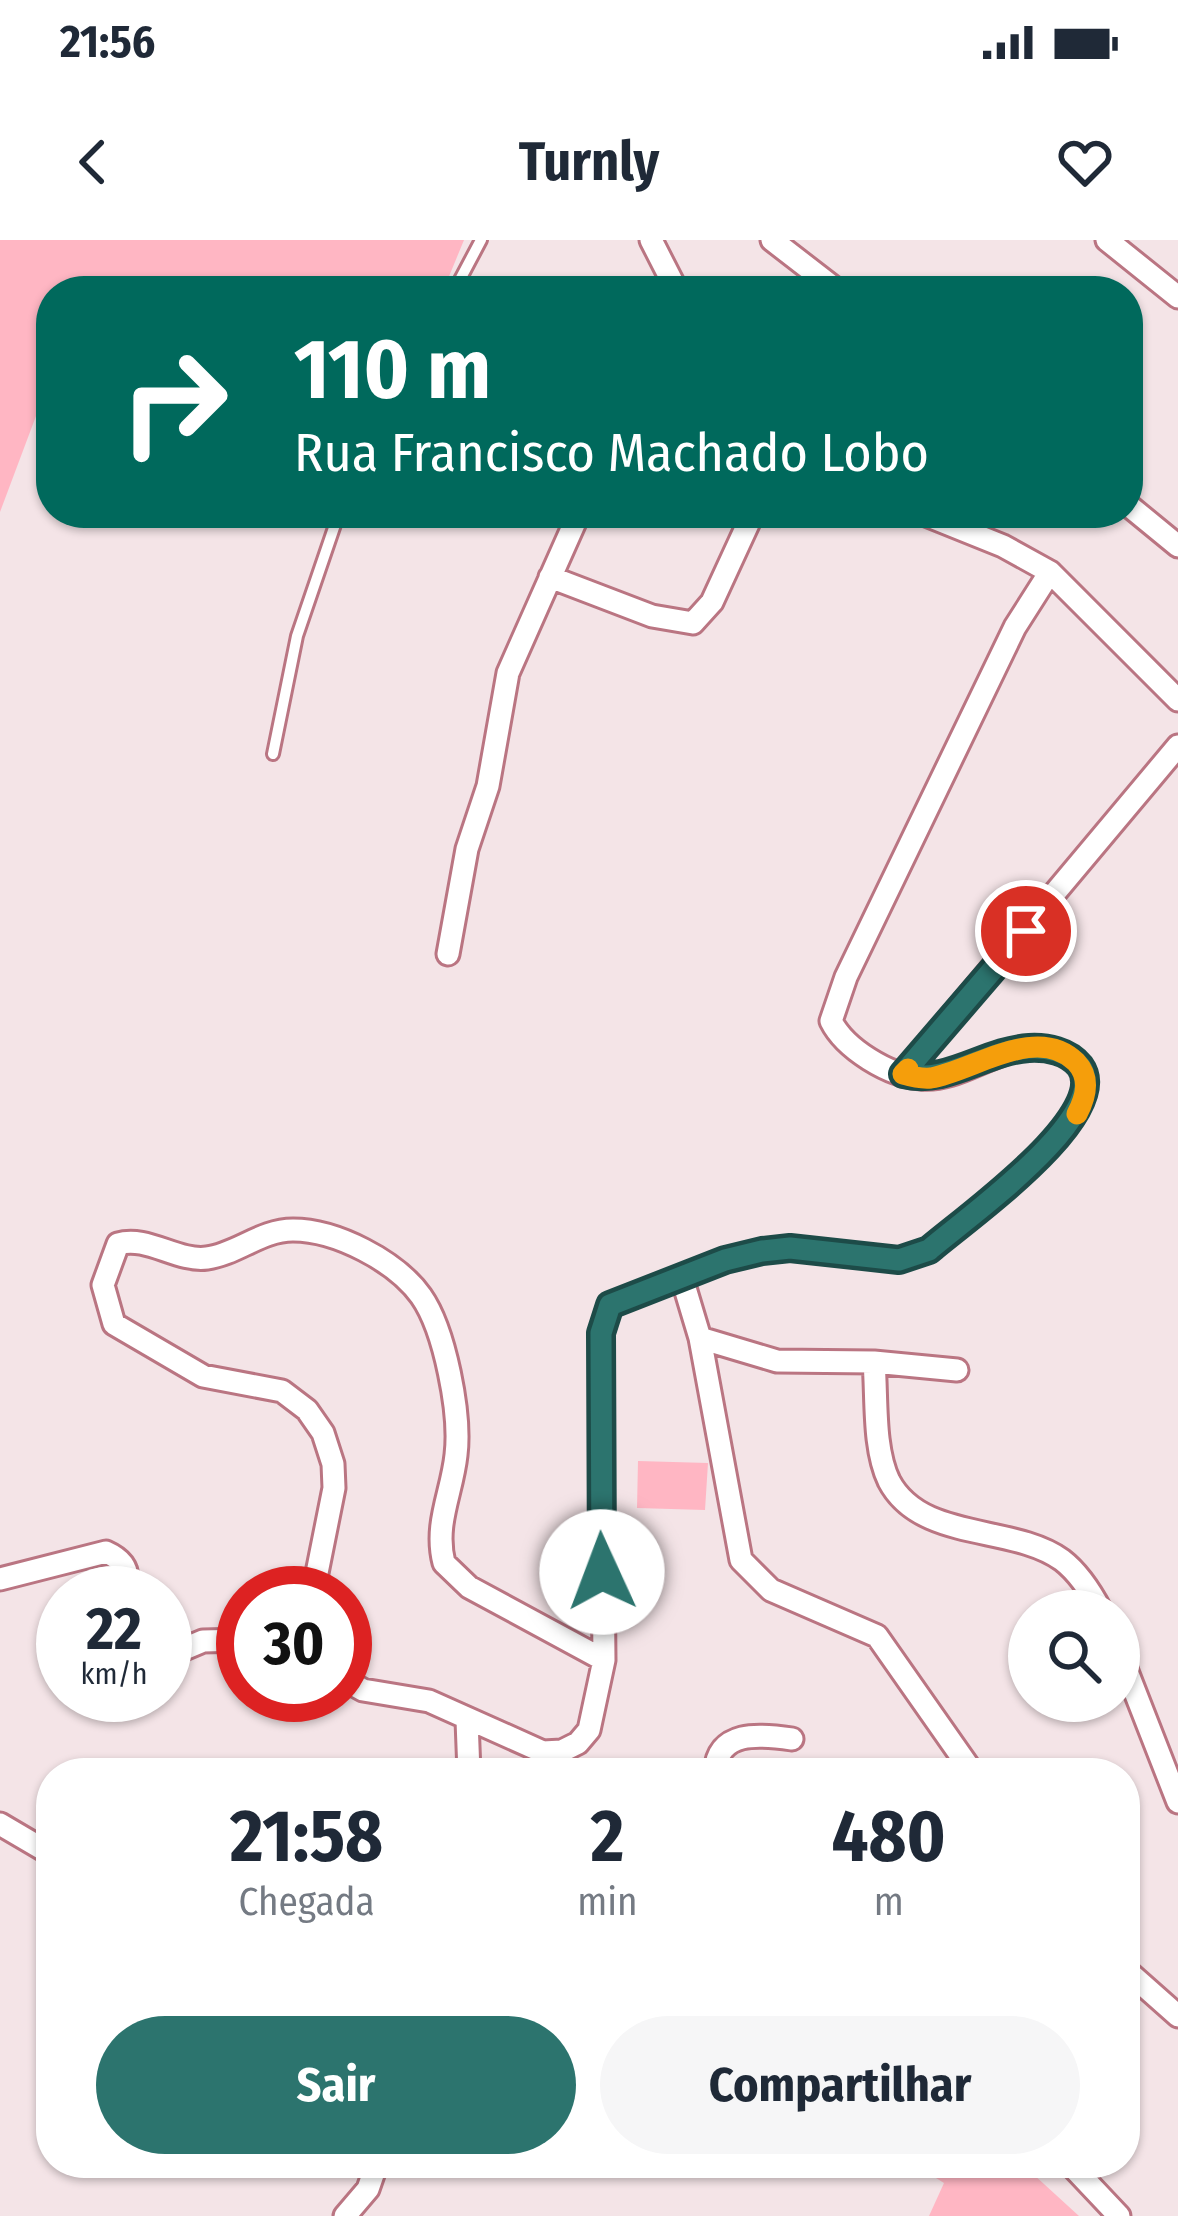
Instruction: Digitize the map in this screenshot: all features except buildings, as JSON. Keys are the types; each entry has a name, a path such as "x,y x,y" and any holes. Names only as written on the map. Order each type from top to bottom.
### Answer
{"street":[{"path":"651,240 669,276"},
{"path":"772,240 819,276"},
{"path":"1107,240 1178,297"},
{"path":"1143,517 1178,546"},
{"path":"448,954 467,849 488,786 508,674 572,528"},
{"path":"550,577 652,616 693,622 712,602 747,528"},
{"path":"971,528 1050,572 1178,700"},
{"path":"372,1692 429,1701 522,1747 562,1751 578,1743 589,1730 604,1660 599,1484 604,1314 620,1298 725,1260 776,1249 899,1260 929,1250 1056,1140 1079,1112 1086,1081 1069,1056 1031,1048 934,1078 903,1074 847,1044 831,1022 833,1006 1016,627 1050,572"},
{"path":"903,1074 1178,746"},
{"path":"318,1566 334,1488 333,1464 323,1433 298,1399 282,1390 215,1382 114,1324 103,1285 118,1244 137,1242 204,1258 266,1233 316,1232 369,1255 401,1276 420,1294 432,1317 454,1406 456,1455 440,1520 444,1563 469,1587 604,1660"},
{"path":"682,1279 700,1338 741,1560 771,1590 877,1636 963,1758"},
{"path":"700,1338 777,1361 874,1362 957,1370"},
{"path":"874,1362 884,1466 903,1501 940,1521 1048,1552 1077,1575 1087,1590"},
{"path":"51,1566 106,1552 125,1566"},
{"path":"0,1579 36,1570"},
{"path":"1140,1705 1178,1802"},
{"path":"467,1720 468,1758"},
{"path":"718,1758 735,1739 792,1738"},
{"path":"0,1824 36,1845"},
{"path":"1140,1983 1178,2017"},
{"path":"346,2216 372,2178"},
{"path":"1083,2178 1119,2216"}],"lane":[{"path":"462,276 481,240"},
{"path":"273,754 297,636 334,528"}],"shaded area":[{"path":"0,240 464,240 449,276 36,276 36,416 0,512"},
{"path":"638,1461 708,1463 705,1510 637,1508"},
{"path":"936,2178 1037,2178 1079,2216 929,2216 944,2183"}],"slow traffic":[{"path":"908,1069 903,1074 934,1078 1016,1050 1054,1050 1069,1056 1086,1081 1077,1114"}],"route":[{"path":"602,1572 601,1333 610,1305 725,1260 762,1251 790,1248 899,1260 914,1257 929,1250 1056,1140 1079,1112 1086,1081 1081,1068 1054,1050 1016,1050 934,1078 903,1074 1026,931"}]}
